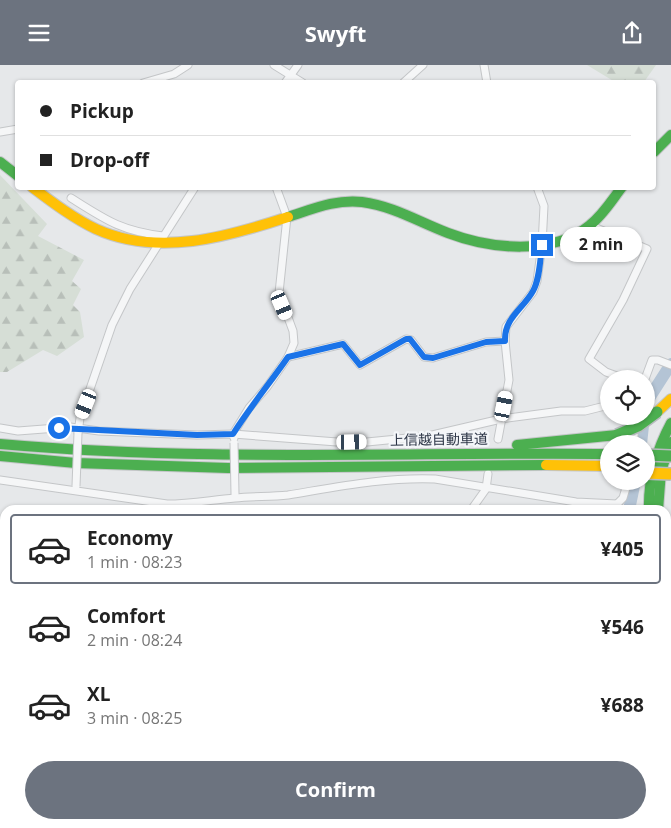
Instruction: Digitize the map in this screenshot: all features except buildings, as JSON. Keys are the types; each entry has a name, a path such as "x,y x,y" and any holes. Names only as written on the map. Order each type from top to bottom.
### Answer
{"main road":[{"path":"656,150 671,135"},
{"path":"0,162 15,174"},
{"path":"36,190 64,213 106,235 128,242 160,241 190,243 287,217 324,204 364,201 387,207 467,239 501,244 542,245 565,240 590,225 619,190"},
{"path":"393,454 572,441 617,435 638,426 671,399"},
{"path":"649,505 653,463 671,423"},
{"path":"658,505 660,471 671,442"},
{"name":"上信越自動車道","path":"0,444 159,456 600,454"},
{"path":"655,455 671,456"},
{"name":"上信越自動車道","path":"0,456 72,463 200,469 600,466"},
{"path":"459,466 600,471"},
{"path":"655,467 671,468"},
{"path":"655,473 671,474"}],"street":[{"path":"153,80 174,74 188,65"},
{"path":"274,65 298,80"},
{"path":"287,80 298,65"},
{"path":"406,80 423,65"},
{"path":"484,65 486,80"},
{"path":"0,132 15,130"},
{"path":"75,488 80,418 112,325 130,289 193,190"},
{"path":"235,496 233,434 249,408 267,387 288,357 294,343 293,331 282,305 278,284 287,217 277,190"},
{"path":"498,439 510,380 505,341 506,327 532,292 537,281 542,245 544,206 538,190"},
{"path":"70,199 118,227 160,241"},
{"path":"590,225 647,249 623,301 589,359 603,370"},
{"path":"288,357 343,344 360,365 406,339 410,339 424,357 433,358 486,342 505,341"},
{"path":"648,370 652,360 658,360 671,365"},
{"path":"0,428 18,431 63,427 79,431 197,435 233,434 337,442 367,442 428,436 502,419 561,411 585,411 600,407"},
{"path":"475,505 486,489 488,475"},
{"path":"199,505 235,496 286,495 336,485 412,478 435,479 486,489 514,491 530,496 602,505"},
{"path":"0,480 75,488 174,505"},
{"path":"620,505 626,490"}],"green space":[{"path":"587,65 656,65 645,80 612,80"},
{"path":"0,175 47,224 38,236 84,260 72,281 81,289 73,305 80,312 84,337 57,356 43,350 7,372 0,372"}],"waterway":[{"path":"655,389 671,364"},
{"path":"642,435 643,425"},
{"path":"630,505 633,490"}],"traffic: fast":[{"path":"656,150 671,135"},
{"path":"0,162 15,174"},
{"path":"288,217 334,203 362,202 384,207 465,239 502,246 521,247 558,242 575,235 595,221 620,190"},
{"path":"617,435 638,426 657,412"},
{"path":"649,505 654,465 671,423"},
{"path":"517,445 600,437"},
{"path":"658,505 661,471 671,442"},
{"path":"0,444 76,450 228,455 600,454"},
{"path":"655,455 671,456"},
{"path":"0,456 76,463 228,468 546,465"}],"traffic: slow":[{"path":"36,190 87,225 120,237 144,242 168,243 217,237 288,217"},
{"path":"657,412 671,399"},
{"path":"546,465 600,466"},
{"path":"655,473 671,474"}],"route":[{"path":"59,428 70,427 79,430 197,435 233,434 249,408 267,387 288,357 343,344 360,365 397,342 406,339 410,339 424,357 433,358 486,342 505,341 506,327 532,292 537,281 542,245"}]}
